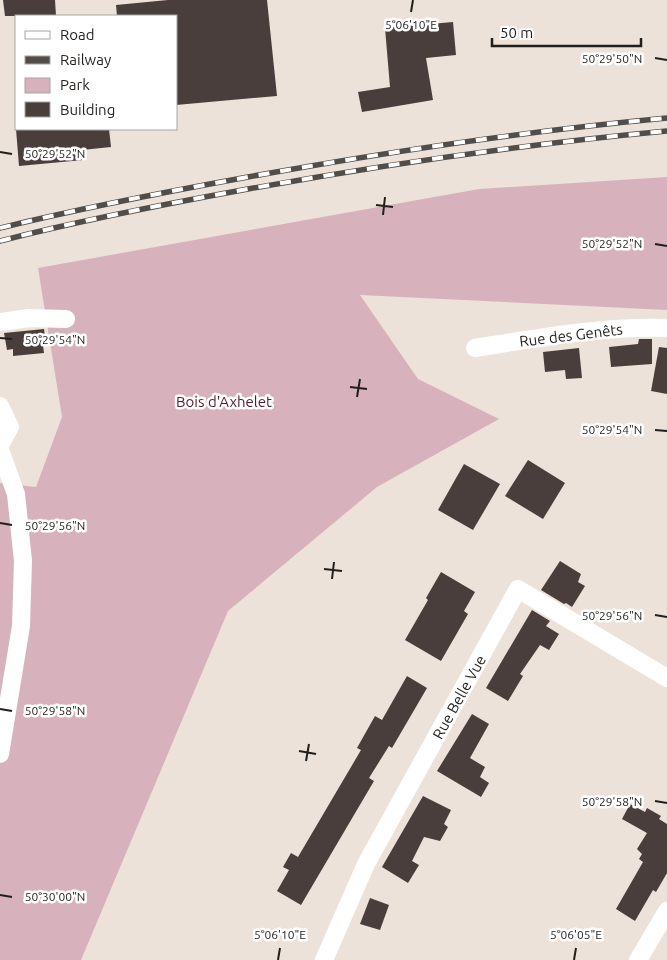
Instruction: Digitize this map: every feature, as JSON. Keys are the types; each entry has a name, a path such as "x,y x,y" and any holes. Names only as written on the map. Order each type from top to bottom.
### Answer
{"street":[{"path":"0,322 29,318 66,319"},
{"name":"Rue des Genêts","path":"475,348 633,327 667,328"},
{"path":"0,406 10,427 0,446"},
{"path":"0,450 16,494 23,561 21,626 0,754"},
{"name":"Rue Belle Vue","path":"324,960 366,864 518,589 667,678"},
{"path":"638,960 667,911"}],"green space":[{"name":"Bois d'Axhelet","path":"667,177 667,310 360,295 418,379 499,419 377,487 228,611 81,960 0,960 0,483 36,487 62,417 38,268 479,189"}],"building":[{"path":"3,0 55,0 56,15 5,16"},
{"path":"168,0 267,0 277,96 178,105 178,15 117,15 116,5"},
{"path":"453,22 456,55 426,58 433,100 362,112 358,92 390,87 385,28"},
{"path":"16,130 109,130 111,147 82,150 83,160 19,166"},
{"path":"44,329 46,345 43,345 44,353 13,356 13,349 7,350 4,333"},
{"path":"639,339 652,339 652,364 611,367 609,347 638,344"},
{"path":"659,347 667,348 667,394 651,391"},
{"path":"579,348 582,378 566,379 565,370 545,372 543,352"},
{"path":"528,460 565,483 543,519 505,496"},
{"path":"464,464 500,484 473,530 438,510"},
{"path":"560,561 581,574 578,582 585,586 572,607 541,590"},
{"path":"441,572 475,592 464,611 468,614 441,661 405,640 428,600 426,598"},
{"path":"532,610 550,621 546,626 559,634 549,650 540,645 520,674 523,676 508,701 486,688"},
{"path":"407,676 427,688 392,748 389,746 369,778 374,781 301,905 277,891 289,870 283,867 291,853 298,857 361,750 357,748 375,716 382,720"},
{"path":"472,714 489,724 470,758 485,767 480,777 489,783 481,797 437,771"},
{"path":"423,796 451,810 444,824 448,827 440,841 424,837 412,861 419,865 408,883 382,867"},
{"path":"630,804 645,812 647,808 661,816 659,819 667,824 667,873 656,892 653,890 635,921 616,909 643,862 639,859 642,854 637,849 647,833 622,819"},
{"path":"370,898 389,905 380,930 360,924"}],"railway":[{"path":"0,228 155,194 352,159 509,136 667,118"},
{"path":"0,241 155,207 352,171 510,148 667,131"}]}
